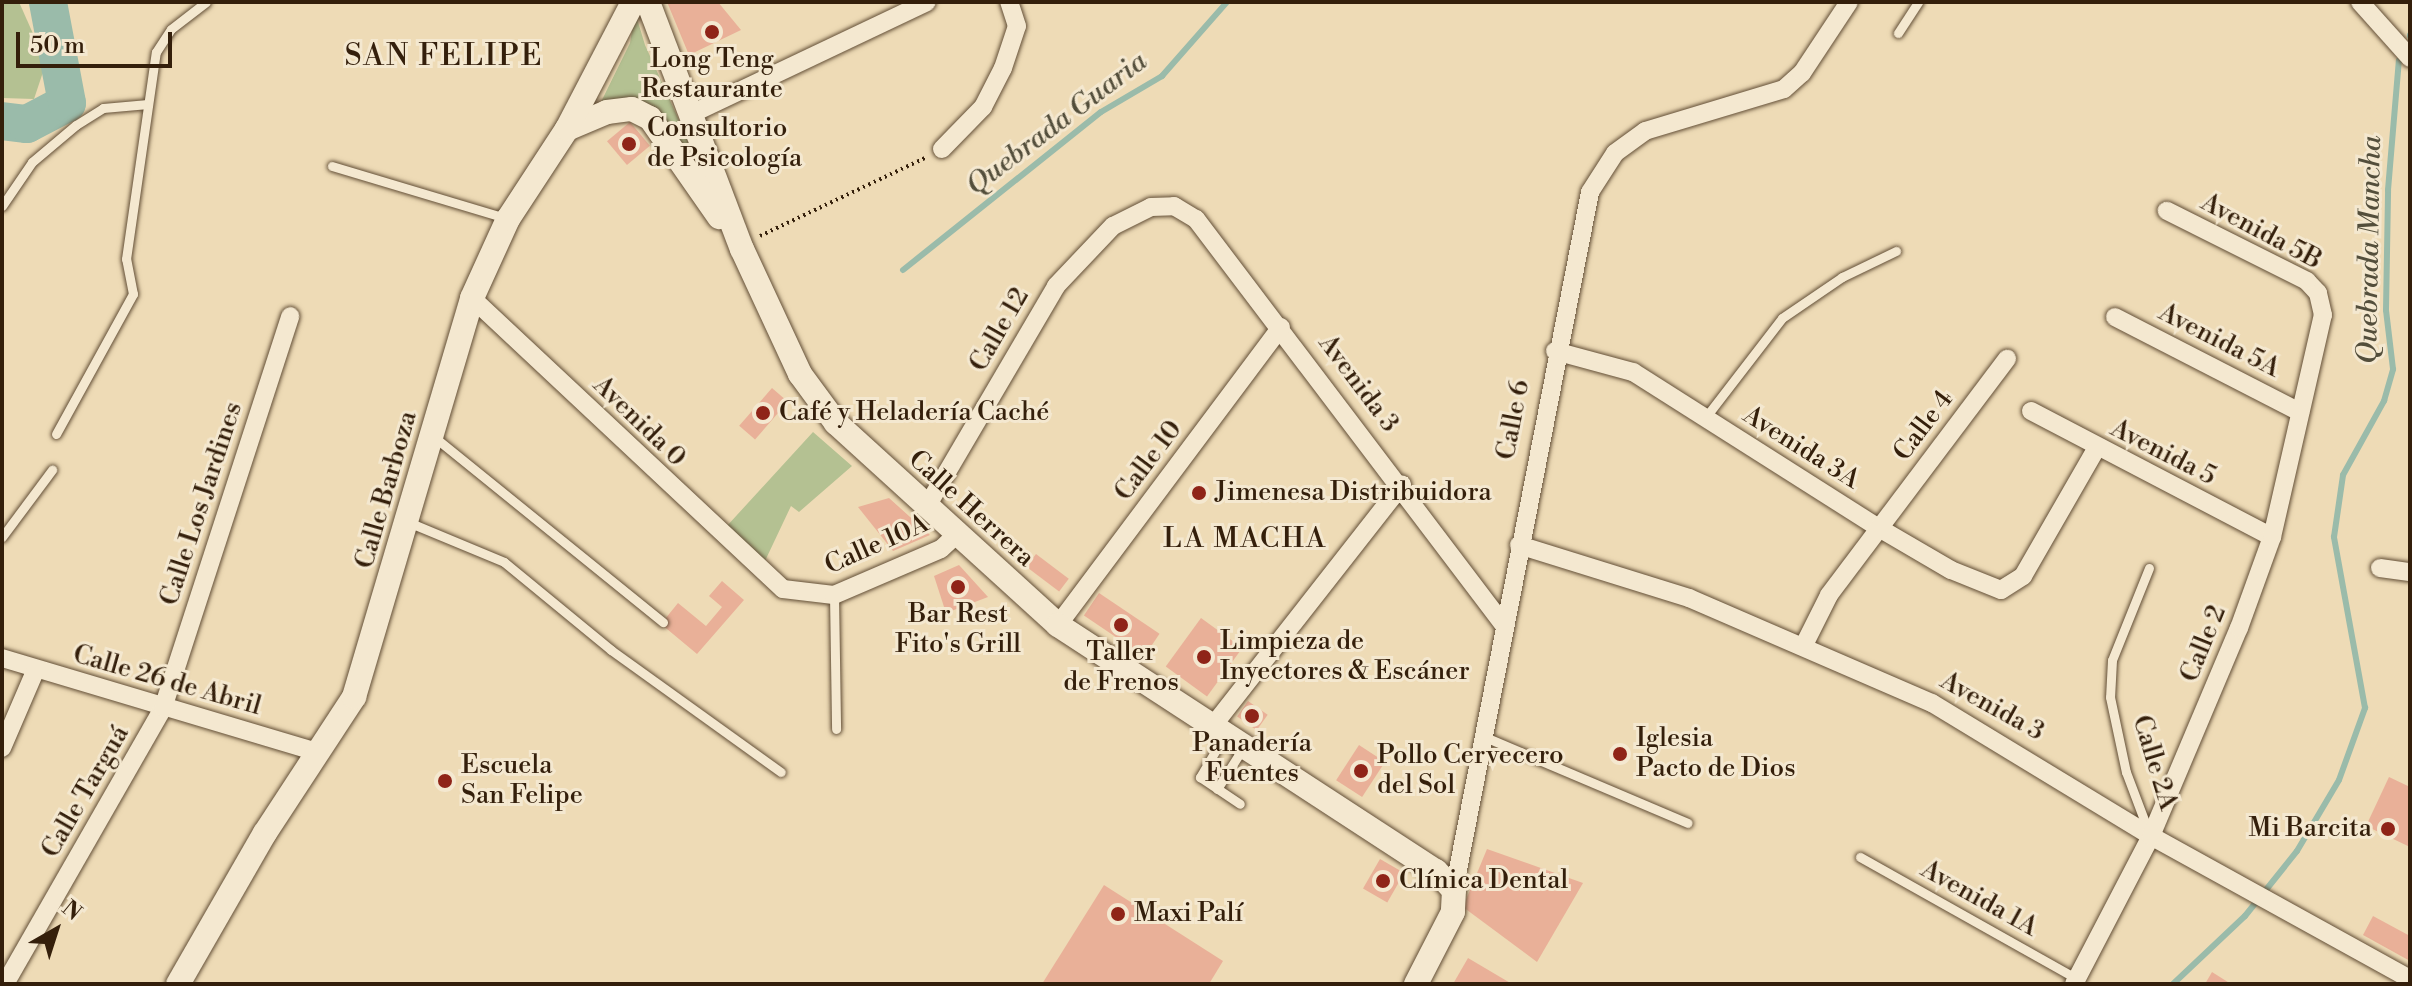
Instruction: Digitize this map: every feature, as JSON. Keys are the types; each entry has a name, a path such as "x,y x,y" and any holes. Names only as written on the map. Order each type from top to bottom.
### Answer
{"street":[{"name":"Calle Barboza","path":"178,984 354,697 472,298 508,219 567,129 633,2"},
{"name":"Calle Herrera","path":"648,2 742,249 816,396 926,508 1058,625 1413,853 1454,890"},
{"path":"689,115 927,2"},
{"path":"942,149 983,107 1003,68 1017,26 1009,2"},
{"name":"Calle 6","path":"1416,984 1447,931 1555,351 1590,192 1615,153 1662,123 1784,89 1802,73 1849,2"},
{"path":"2360,2 2410,58"},
{"path":"567,129 607,112 632,109 650,118 742,249"},
{"name":"Avenida 3","path":"1151,207 1174,206 1196,219 1402,485 1503,624"},
{"name":"Calle 12","path":"926,508 1056,286 1113,226 1151,207"},
{"name":"Avenida 5B","path":"2167,211 2307,281 2323,304"},
{"name":"Avenida 0","path":"472,298 771,581"},
{"name":"Calle 2","path":"2075,982 2151,836 2272,537 2323,304"},
{"name":"Calle Los Jardines","path":"163,708 290,316"},
{"name":"Avenida 5A","path":"2115,317 2300,412"},
{"name":"Calle 10","path":"1058,625 1281,327"},
{"name":"Avenida 3A","path":"1555,351 1633,372 1879,528 1986,586 2017,585 2096,449"},
{"name":"Calle 4","path":"1804,645 1829,595 2007,359"},
{"name":"Avenida 5","path":"2031,411 2096,449 2272,537"},
{"path":"1227,736 1402,485"},
{"name":"Calle 10A","path":"771,581 797,594 834,595 941,549 956,535"},
{"name":"Avenida 3","path":"1519,545 1608,568 1804,645 1932,703 2030,757 2151,836 2410,979"},
{"path":"2380,568 2410,572"},
{"name":"Calle 26 de Abril","path":"2,658 318,752"},
{"path":"2,748 36,669"},
{"name":"Calle Targuá","path":"5,984 163,708"}],"lane":[{"path":"56,434 133,294 126,259 156,52 171,29 206,2"},
{"path":"1898,33 1918,2"},
{"path":"2,206 32,162 76,125 103,108 148,104"},
{"path":"332,166 508,219"},
{"path":"1705,418 1782,318 1842,277 1896,251"},
{"path":"431,434 663,622"},
{"path":"2,537 52,470"},
{"path":"407,522 504,562 611,650 781,772"},
{"name":"Calle 2A","path":"2149,568 2112,660 2110,697 2126,772 2151,836"},
{"path":"834,595 836,729"},
{"path":"1227,736 1200,777 1240,804"},
{"path":"1217,789 1227,736"},
{"path":"1485,737 1688,823"},
{"name":"Avenida 1A","path":"1860,857 2075,982"}],"path":[{"path":"742,249 779,223 942,149"}],"green space":[{"path":"2,2 19,2 46,63 34,99 2,98"},
{"path":"635,12 645,45 721,213 655,114 600,104 630,43"},
{"path":"813,432 852,466 799,512 791,506 765,561 726,527"}],"building":[{"path":"667,2 718,2 741,30 689,55"},
{"name":"Consultorio de Psicología","path":"630,122 650,146 627,165 607,141"},
{"name":"Café y Heladería Caché","path":"772,388 788,402 755,440 739,426"},
{"path":"889,498 930,535 893,551 858,507"},
{"path":"1036,554 1069,579 1059,591 1026,567"},
{"name":"Bar Rest Fito's Grill","path":"959,565 988,597 946,613 934,576"},
{"path":"722,581 744,600 697,654 661,624 678,603 706,626 722,607 709,596"},
{"name":"Taller de Frenos","path":"1099,593 1160,634 1144,656 1084,615"},
{"name":"Limpieza de Inyectores & Escáner","path":"1201,618 1242,648 1207,697 1166,667"},
{"name":"Panadería Fuentes","path":"1248,701 1268,715 1257,730 1237,717"},
{"name":"Pollo Cervecero del Sol","path":"1359,745 1385,762 1362,797 1336,780"},
{"path":"2389,777 2410,787 2410,847 2366,826"},
{"path":"1487,849 1583,883 1537,962 1463,907"},
{"name":"Clínica Dental","path":"1380,859 1404,873 1387,902 1363,888"},
{"name":"Maxi Palí","path":"1104,885 1223,961 1209,984 1042,984"},
{"path":"2373,916 2410,936 2410,961 2363,935"},
{"path":"1468,958 1512,984 1453,984"},
{"path":"2212,972 2231,984 2205,984"}],"waterway":[{"path":"2,121 27,124 67,103 48,2"},
{"name":"Quebrada Guaria","path":"903,270 1101,112 1162,76 1227,2"},
{"name":"Quebrada Mancha","path":"2173,984 2245,916 2297,851 2339,780 2365,708 2334,537 2343,475 2384,401 2393,369 2386,310 2388,190 2399,60"}],"place":[{"name":"Long Teng Restaurante","path":"712,32"},
{"name":"Consultorio de Psicología","path":"629,144"},
{"name":"Café y Heladería Caché","path":"763,413"},
{"name":"Jimenesa Distribuidora","path":"1199,493"},
{"name":"Bar Rest Fito's Grill","path":"958,587"},
{"name":"Taller de Frenos","path":"1121,625"},
{"name":"Limpieza de Inyectores & Escáner","path":"1204,657"},
{"name":"Panadería Fuentes","path":"1252,716"},
{"name":"Iglesia Pacto de Dios","path":"1620,754"},
{"name":"Pollo Cervecero del Sol","path":"1361,771"},
{"name":"Escuela San Felipe","path":"445,781"},
{"name":"Mi Barcita","path":"2388,829"},
{"name":"Clínica Dental","path":"1383,881"},
{"name":"Maxi Palí","path":"1118,914"}],"district":[{"name":"SAN FELIPE","path":"444,56"},
{"name":"LA MACHA","path":"1245,539"}]}
